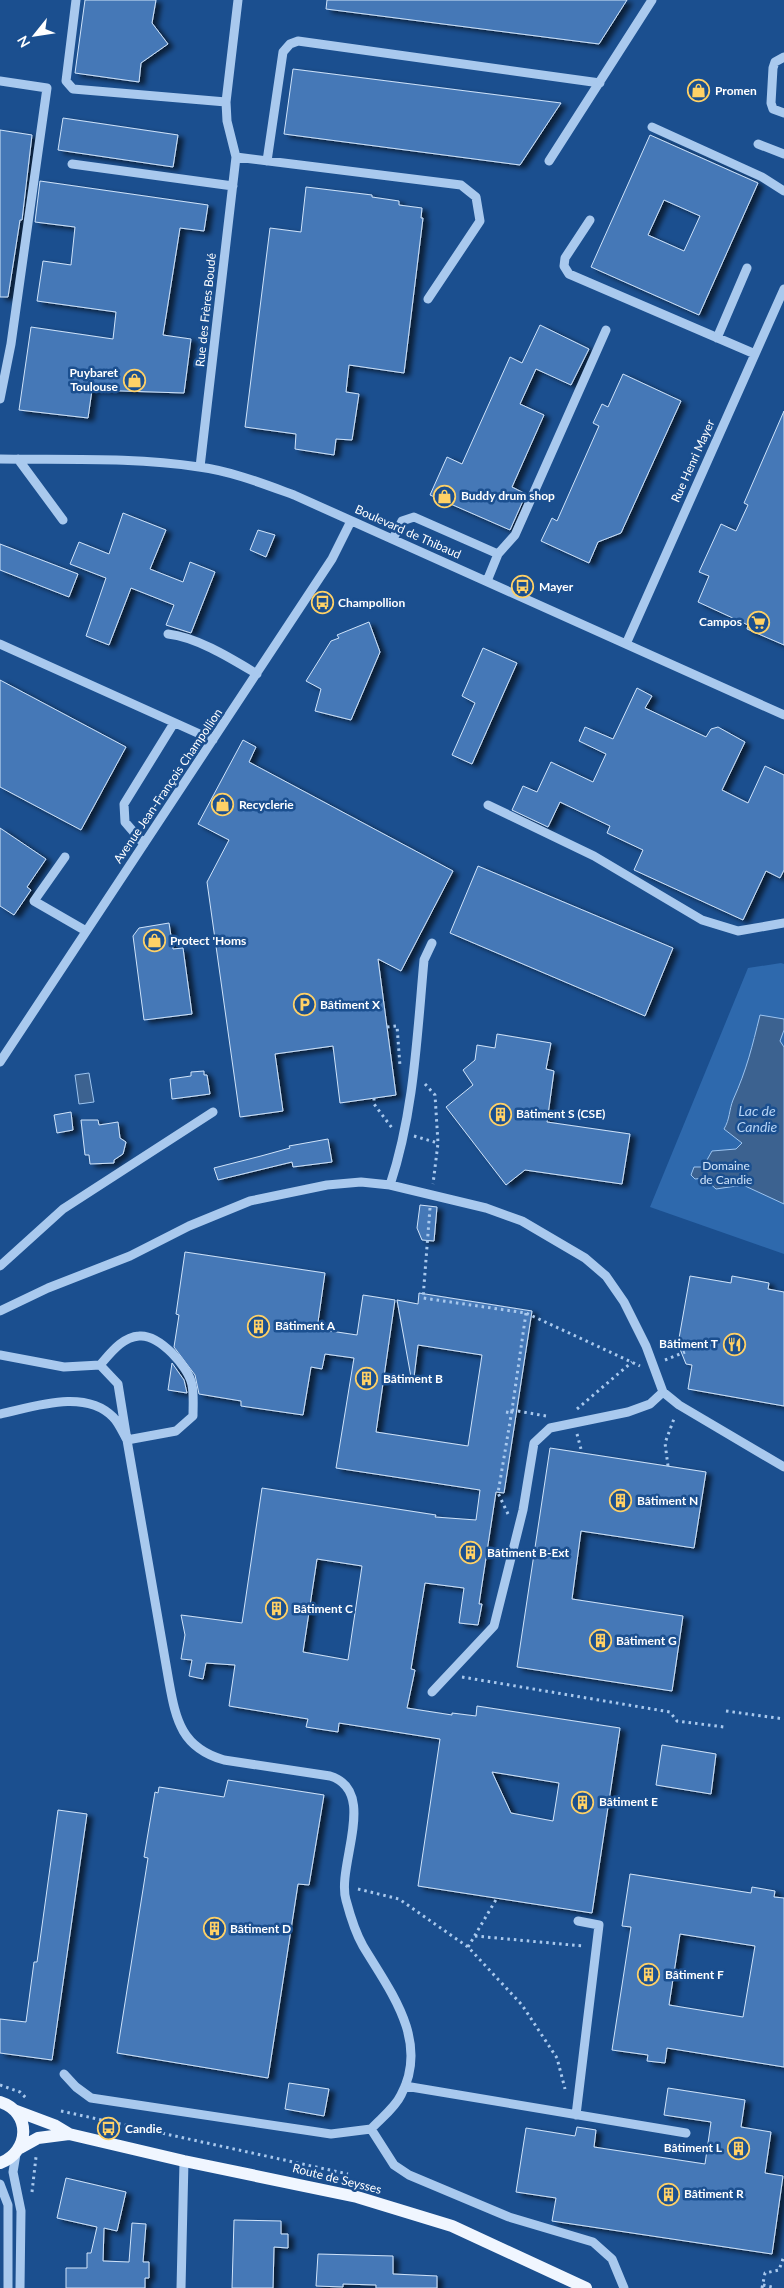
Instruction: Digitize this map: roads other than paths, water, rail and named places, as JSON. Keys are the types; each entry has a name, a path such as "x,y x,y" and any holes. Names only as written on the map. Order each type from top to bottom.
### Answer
{"main road":[{"name":"Route de Seysses","path":"0,2102 14,2110 54,2125 69,2134 184,2161 357,2197 452,2226 586,2288"},
{"path":"14,2110 23,2124 24,2132 18,2151"},
{"name":"Route de Seysses","path":"0,2163 38,2138 69,2134"}],"street":[{"path":"76,0 66,81 74,89 226,102"},
{"path":"238,0 226,102 227,121 236,156 461,185 476,197 480,221 428,299"},
{"path":"549,161 652,0"},
{"path":"267,160 283,52 290,44 298,41 600,83"},
{"path":"784,57 775,62 773,68 770,103 774,109 784,113"},
{"path":"0,81 47,88 11,344 0,399"},
{"path":"652,127 762,177 784,191"},
{"path":"758,144 784,154"},
{"name":"Rue des Frères Boudé","path":"200,467 236,156"},
{"path":"72,164 232,186"},
{"path":"590,220 565,258 564,266 569,274 755,354"},
{"path":"717,338 747,268"},
{"name":"Rue Henri Mayer","path":"626,644 784,289"},
{"path":"487,581 498,554 515,536 606,330"},
{"name":"Boulevard de Thibaud","path":"0,459 133,460 200,467 262,483 351,520 784,715"},
{"path":"18,459 63,520"},
{"path":"393,539 402,521 414,517 498,554"},
{"name":"Avenue Jean-François Champollion","path":"0,1062 332,560 351,520"},
{"path":"168,634 177,635 213,650 257,674"},
{"path":"0,644 213,740"},
{"path":"144,844 125,822 124,804 174,723"},
{"path":"488,805 594,856 702,920 738,931 784,923"},
{"path":"65,856 34,901 86,931"},
{"path":"390,1185 399,1159 413,1080 424,960 432,943"},
{"path":"0,1266 63,1209 213,1112"},
{"path":"0,1310 48,1288 130,1256 189,1226 250,1201 327,1185 361,1182 390,1185 486,1208 522,1220 585,1258 606,1276 624,1302 653,1365 663,1392 679,1405 784,1467"},
{"path":"0,1356 64,1367 100,1365 118,1344 138,1336 158,1340 181,1362 192,1384 193,1416 176,1431 127,1440"},
{"path":"64,2074 76,2087 91,2098 331,2134 371,2129 401,2097 410,2073 412,2052 407,2027 396,1998 362,1945 344,1892 354,1815 351,1792 337,1778 330,1776 224,1760 210,1756 198,1749 185,1736 176,1717 118,1384 100,1365"},
{"path":"432,1692 494,1626 523,1510 534,1443 550,1428 628,1412 650,1404 663,1392"},
{"path":"0,1414 54,1403 74,1402 96,1406 113,1417 127,1440"},
{"path":"574,2114 599,1925 578,1921"},
{"path":"405,2086 686,2133"},
{"path":"371,2129 394,2165 409,2175 509,2217 593,2242 612,2260 624,2288"},
{"path":"0,2184 8,2205 5,2287 20,2287 21,2211 13,2172 18,2151"},
{"path":"181,2288 184,2161"}],"water":[{"name":"Lac de Candie","path":"760,1015 784,1019 784,1030 780,1041 784,1047 784,1204 743,1185 716,1189 704,1178 695,1179 691,1175 694,1167 703,1167 712,1151 736,1149 742,1143 724,1129 746,1068"},
{"path":"89,1073 94,1102 79,1104 75,1075"}],"place":[{"name":"Promen","path":"699,91"},
{"name":"Puybaret Toulouse","path":"134,380"},
{"name":"Buddy drum shop","path":"445,496"},
{"name":"Mayer","path":"523,587"},
{"name":"Champollion","path":"322,603"},
{"name":"Campos","path":"758,622"},
{"name":"Recyclerie","path":"223,805"},
{"name":"Protect 'Homs","path":"154,941"},
{"name":"Bâtiment X","path":"304,1005"},
{"name":"Bâtiment S (CSE)","path":"500,1114"},
{"name":"Bâtiment A","path":"259,1326"},
{"name":"Bâtiment T","path":"734,1344"},
{"name":"Bâtiment B","path":"367,1379"},
{"name":"Bâtiment N","path":"621,1501"},
{"name":"Bâtiment B-Ext","path":"471,1553"},
{"name":"Bâtiment C","path":"277,1609"},
{"name":"Bâtiment G","path":"600,1641"},
{"name":"Bâtiment E","path":"583,1802"},
{"name":"Bâtiment D","path":"214,1929"},
{"name":"Bâtiment F","path":"649,1975"},
{"name":"Candie","path":"109,2129"},
{"name":"Bâtiment L","path":"738,2148"},
{"name":"Bâtiment R","path":"668,2194"}],"park label":[{"name":"Domaine de Candie","path":"726,1173"}]}
